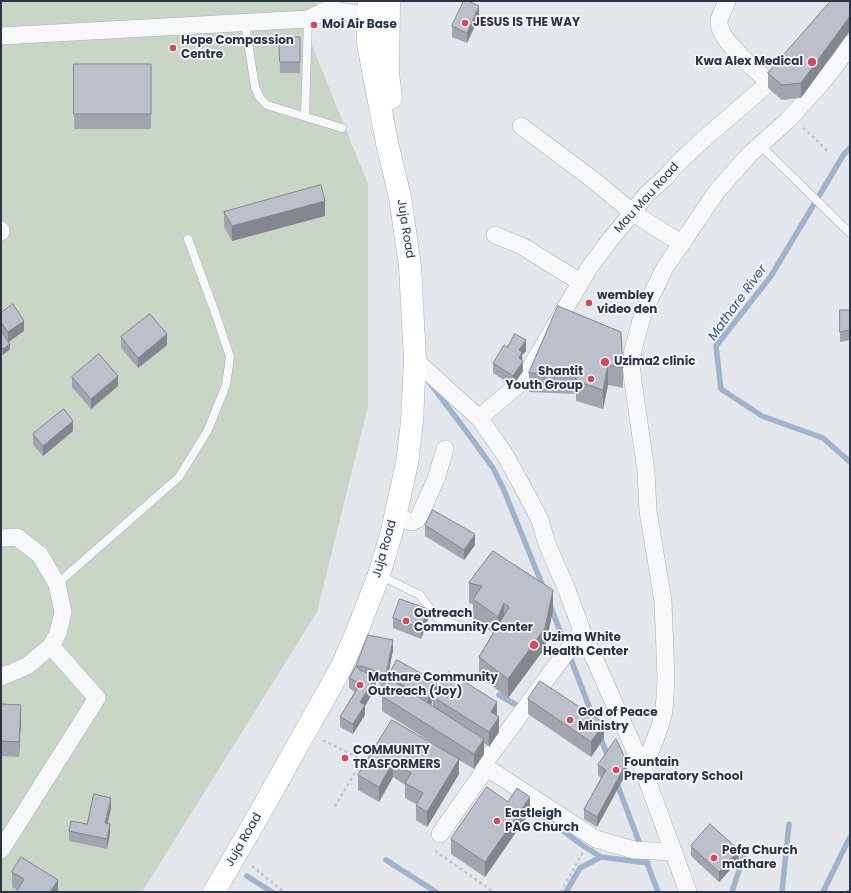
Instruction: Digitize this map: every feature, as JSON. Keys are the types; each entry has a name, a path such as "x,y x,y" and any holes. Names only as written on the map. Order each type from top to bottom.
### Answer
{"main road":[{"path":"389,1 388,74 397,155 394,170"},
{"name":"Juja Road","path":"214,892 341,668 378,574 395,517 408,463 412,422 415,360 410,266 400,197 387,143 368,43 369,8"}],"street":[{"path":"727,1 719,22 721,32 726,41 770,83"},
{"path":"1,36 308,19 329,9 369,8"},
{"path":"642,766 651,750 660,726 664,711 666,679 663,601 648,511 645,464 631,364 633,350 643,313 664,269 717,191 760,145 787,121 820,85 850,44"},
{"name":"Mau Mau Road","path":"479,418 518,384 526,375 580,282 606,245 647,194 682,159 716,128 770,83 795,59"},
{"path":"521,126 596,182 633,213 682,244"},
{"path":"495,235 522,246 580,282"},
{"path":"415,360 479,418 504,453 540,520 547,544 567,590 582,631 642,766 688,892"},
{"path":"395,517 412,522 418,519 436,480 446,449"},
{"path":"1,538 17,537 40,555 57,584 63,612 58,633 51,646 27,666 1,677"},
{"path":"582,631 483,764 591,836 603,842 634,850 674,852"},
{"path":"1,850 97,698 51,646"},
{"path":"440,834 487,767"}],"lane":[{"path":"305,116 308,19"},
{"path":"245,23 255,86 260,98 268,105 342,128"},
{"path":"760,145 850,233"},
{"path":"57,584 179,477 208,430 226,385 230,357 188,239"},
{"path":"378,574 420,595 437,618 468,629"}],"path":[{"path":"787,121 804,128 814,136 827,151"},
{"path":"305,730 363,760 333,809"},
{"path":"561,892 591,836"},
{"path":"236,852 284,892"},
{"path":"847,892 850,885"}],"green space":[{"path":"1,1 317,1 310,40 368,184 368,406 317,612 142,892 1,892"}],"building":[{"path":"464,1 468,1 479,6 467,33 452,26"},
{"path":"831,1 850,1 850,16 801,83 782,85 768,73"},
{"path":"279,37 300,37 300,62 280,62"},
{"path":"74,64 151,64 151,114 74,114"},
{"path":"321,185 325,201 232,226 224,212"},
{"path":"13,304 24,321 8,332 1,322 1,313"},
{"path":"558,306 621,332 623,368 608,365 603,390 576,381 576,374 529,373"},
{"path":"840,310 850,310 850,330 840,332"},
{"path":"150,314 167,334 138,358 121,337"},
{"path":"1,331 10,344 3,349 1,347"},
{"path":"515,334 526,340 519,350 522,352 519,358 523,361 513,376 493,363 504,345 507,347"},
{"path":"99,354 118,376 91,399 72,377"},
{"path":"64,409 73,421 43,446 33,434"},
{"path":"433,510 475,534 464,550 425,525"},
{"path":"493,551 553,590 545,628 508,679 479,657 509,607 504,603 498,617 473,599 482,586 469,583"},
{"path":"400,599 428,609 421,628 393,618"},
{"path":"368,635 393,640 386,675 362,666 356,666"},
{"path":"397,660 437,682 428,699 388,677"},
{"path":"356,666 360,670 376,677 360,702 365,705 353,724 340,717 360,684 349,678"},
{"path":"449,672 497,702 491,712 499,717 489,732 433,697"},
{"path":"392,680 484,739 474,754 382,696"},
{"path":"540,681 604,723 591,742 528,699"},
{"path":"1,704 21,705 19,742 1,741"},
{"path":"392,720 459,759 427,812 416,805 423,793 405,783 411,773 393,762 379,787 358,775"},
{"path":"616,739 627,762 597,817 584,809 606,770 598,765"},
{"path":"487,787 508,802 517,788 530,797 485,862 451,839"},
{"path":"94,794 111,798 105,823 110,824 107,839 69,831 71,821 87,824"},
{"path":"710,824 739,850 719,872 691,846"},
{"path":"21,857 58,880 50,892 16,892 24,879 12,872"}],"waterway":[{"name":"Mathare River","path":"850,148 844,154 771,276 716,346 721,389 762,416 823,438 850,462"},
{"path":"430,383 493,468 503,488 544,589"},
{"path":"550,605 595,722"},
{"path":"379,678 389,695"},
{"path":"499,695 523,709"},
{"path":"599,734 609,759"},
{"path":"616,781 658,892"},
{"path":"524,802 582,845 601,857 648,863"},
{"path":"782,892 789,824"},
{"name":"Mathare River","path":"823,892 850,837"},
{"path":"732,892 744,855"},
{"path":"566,892 580,868 601,857"},
{"path":"386,860 436,892"},
{"path":"247,876 272,892"}],"place":[{"name":"JESUS IS THE WAY","path":"465,23"},
{"name":"Moi Air Base","path":"314,25"},
{"name":"Hope Compassion Centre","path":"173,48"},
{"name":"Kwa Alex Medical","path":"812,62"},
{"name":"wembley video den","path":"589,303"},
{"name":"Uzima2 clinic","path":"605,362"},
{"name":"Shantit Youth Group","path":"591,379"},
{"name":"Outreach Community Center","path":"406,621"},
{"name":"Uzima White Health Center","path":"534,645"},
{"name":"Mathare Community Outreach (Joy)","path":"360,685"},
{"name":"God of Peace Ministry","path":"570,720"},
{"name":"COMMUNITY TRASFORMERS","path":"345,758"},
{"name":"Fountain Preparatory School","path":"616,770"},
{"name":"Eastleigh PAG Church","path":"497,821"},
{"name":"Pefa Church mathare","path":"714,858"}]}
